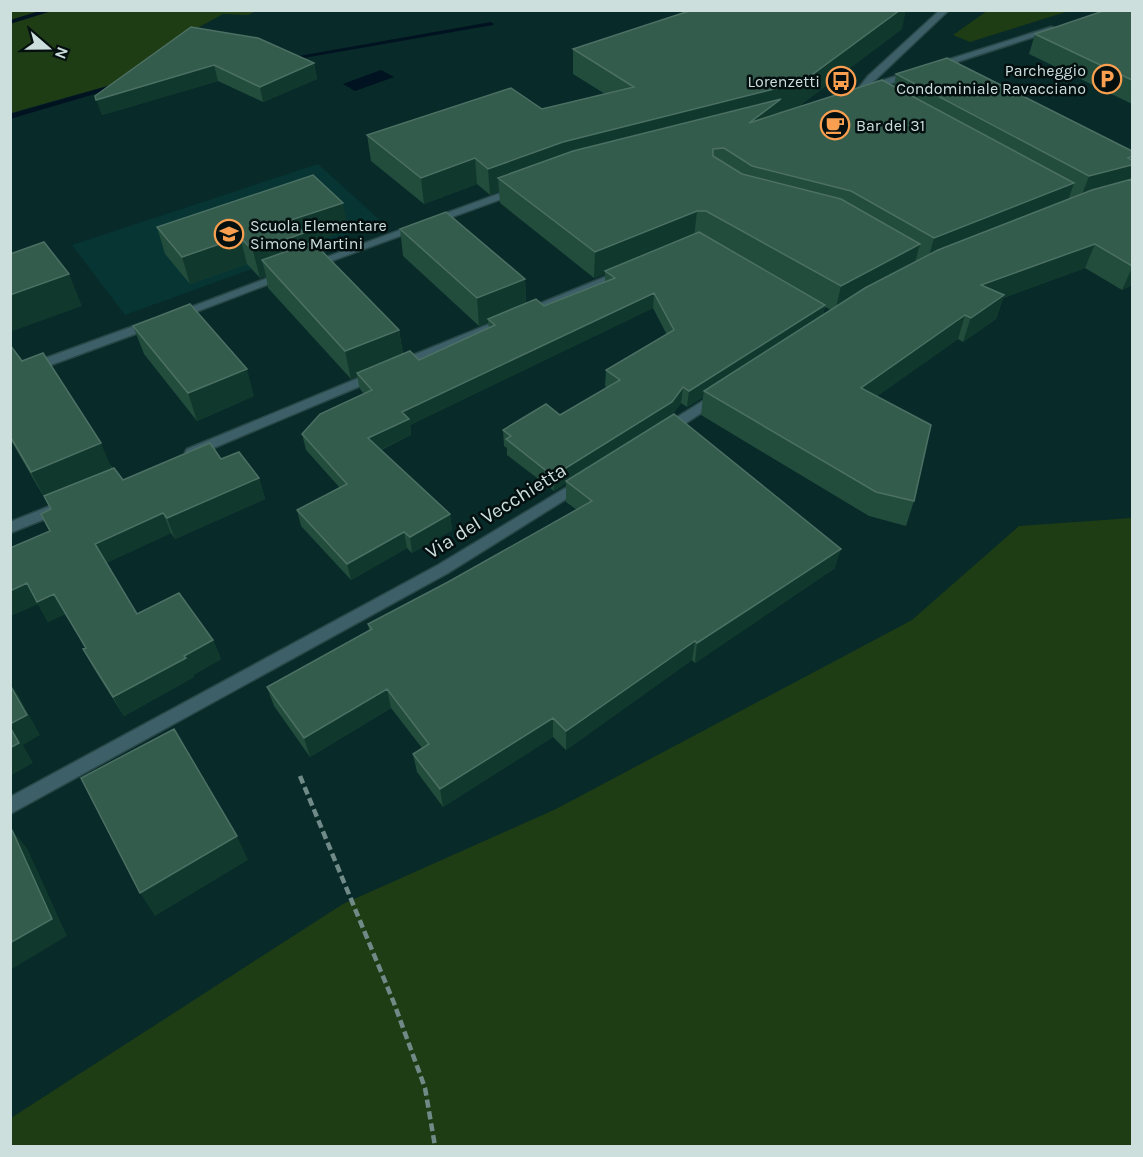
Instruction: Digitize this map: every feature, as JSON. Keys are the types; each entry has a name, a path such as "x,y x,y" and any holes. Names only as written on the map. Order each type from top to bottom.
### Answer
{"street":[{"path":"857,92 945,10"},
{"path":"857,92 1060,27"},
{"path":"857,92 875,98"},
{"path":"10,376 526,187"},
{"path":"184,455 633,268"},
{"path":"655,436 733,386"},
{"name":"Via del Vecchietta","path":"10,806 443,569 597,474"},
{"path":"10,528 75,501"}],"path":[{"path":"300,776 394,1003 425,1089 435,1146"}],"shaded area":[{"name":"Scuola Elementare Simone Martini","path":"318,164 382,222 125,315 72,245"}],"green space":[{"path":"11,11 256,11 248,15 223,14 170,43 114,84 11,113"},
{"path":"987,11 1069,11 970,42 953,35"},
{"path":"1132,518 1132,1146 11,1146 11,1118 343,904 556,809 912,620 1019,526"}],"water":[{"path":"381,70 394,77 355,91 343,84"}],"building":[{"path":"692,10 900,10 802,82 563,142 488,169 475,158 421,178 367,135 511,88 542,109 634,87 573,49"},
{"path":"1106,10 1132,10 1132,80 1035,34"},
{"path":"191,27 258,38 314,63 260,87 214,65 96,100 95,96"},
{"path":"947,58 1132,151 1132,156 1128,158 1132,160 1132,165 1089,176 896,74"},
{"path":"882,80 1074,183 934,238 851,191 752,166 724,148 713,149 713,156 742,174 841,199 920,244 841,286 706,211 697,211 595,252 498,178 573,151 781,99 749,123"},
{"path":"313,175 343,203 291,220 304,233 253,251 240,237 182,257 157,227"},
{"path":"1132,179 1132,266 1095,244 981,285 1004,295 971,318 965,315 861,388 931,425 914,501 876,492 704,391 865,288 938,250 1092,190"},
{"path":"446,212 525,279 477,298 400,229"},
{"path":"699,232 825,305 689,391 683,387 672,402 553,476 506,439 511,436 503,430 546,404 560,415 620,380 606,370 674,330 654,293 402,412 409,419 368,438 450,514 410,537 404,532 347,564 297,510 347,484 302,434 320,414 372,390 357,373 410,351 419,360 495,325 488,319 536,299 544,306 615,278 605,271"},
{"path":"44,242 69,274 10,295 10,254"},
{"path":"313,242 399,330 345,351 262,260"},
{"path":"190,304 247,369 188,393 133,326"},
{"path":"10,345 22,361 43,353 101,443 31,472 10,436"},
{"path":"674,414 841,549 697,643 695,641 566,731 553,718 440,789 413,754 429,744 387,689 304,738 267,687 372,629 368,624 592,501 566,481"},
{"path":"210,443 221,459 239,452 259,478 167,518 163,513 95,544 137,614 179,593 213,640 184,656 186,658 113,697 83,649 86,648 54,594 37,602 27,583 10,591 10,548 50,531 41,514 51,509 44,496 114,468 123,480"},
{"path":"10,685 27,715 10,724"},
{"path":"10,727 19,743 10,748"},
{"path":"174,729 237,836 140,893 81,778"},
{"path":"10,830 12,830 52,919 10,943"}],"waterway":[{"path":"10,22 52,10"},
{"path":"286,59 491,24"},
{"path":"10,117 111,88"}],"place":[{"name":"Parcheggio Condominiale Ravacciano","path":"1107,79"},
{"name":"Lorenzetti","path":"841,81"},
{"name":"Bar del 31","path":"835,125"},
{"name":"Scuola Elementare Simone Martini","path":"229,234"}]}
